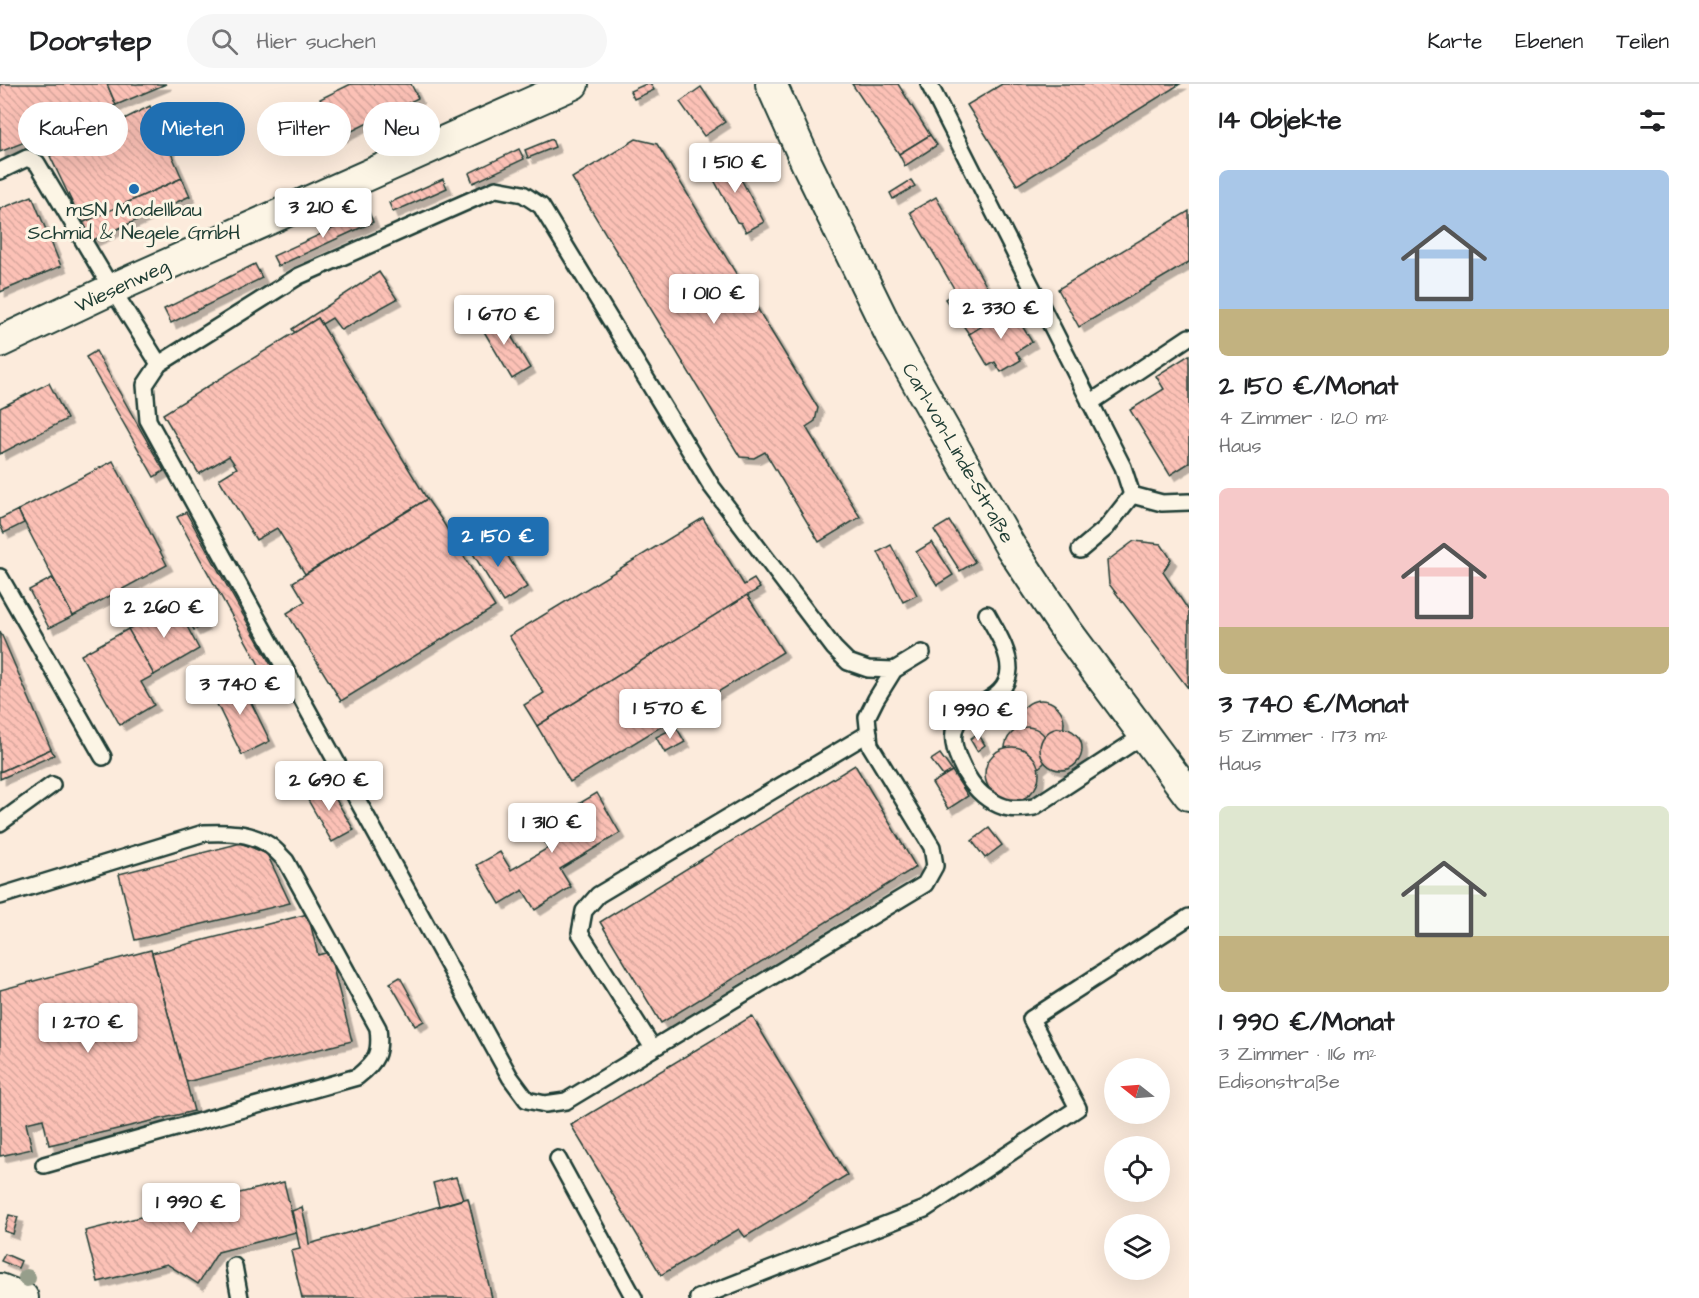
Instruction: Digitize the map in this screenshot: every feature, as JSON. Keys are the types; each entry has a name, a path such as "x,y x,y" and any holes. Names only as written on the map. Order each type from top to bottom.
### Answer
{"street":[{"name":"Wiesenweg","path":"0,342 112,289 573,84"},
{"name":"Carl-von-Linde-Straße","path":"771,84 807,164 890,334 1005,536 1066,630 1189,795"},
{"path":"0,1289 23,1298"}],"lane":[{"path":"929,84 1123,467 1132,495"},
{"path":"0,171 27,158 37,163 159,364"},
{"path":"894,670 868,669 848,662 834,648 712,487 541,206 524,194 496,189 299,276 159,364 145,385 148,420 510,1077 527,1100 545,1104 566,1101 925,884 935,866 932,847 870,745 867,717 894,670 922,653"},
{"path":"1090,403 1189,337"},
{"path":"1132,495 1161,503 1189,502"},
{"path":"1080,549 1106,528 1132,495"},
{"path":"0,577 103,757"},
{"path":"987,614 1006,650 1009,669 1005,685 997,694 963,715 953,729 953,747 962,767 980,794 999,806 1018,810 1034,807 1144,735"},
{"path":"653,1048 580,933 584,911 598,895 869,733"},
{"path":"0,823 52,785"},
{"path":"0,896 204,833 225,832 251,836 269,845 286,861 378,1028 380,1047 371,1066 357,1077 44,1164"},
{"path":"698,1298 925,1209 1078,1108 1031,1019 1189,917"},
{"path":"558,1159 634,1298"},
{"path":"234,1266 240,1298"}],"building":[{"path":"0,84 107,84 115,102 18,102 18,145 0,152"},
{"path":"107,84 166,84 123,102 115,102"},
{"path":"351,84 411,84 418,98 410,102 363,102 363,126 351,132 351,102 321,102 320,99"},
{"path":"651,84 654,90 634,99 630,91"},
{"path":"852,84 898,84 930,135 899,154"},
{"path":"1002,84 1180,84 1017,185 967,105"},
{"path":"701,87 725,122 704,136 680,102"},
{"path":"140,111 140,156 172,156 182,178 82,223 50,156 128,156 128,117"},
{"path":"930,135 937,145 905,166 899,154"},
{"path":"552,139 555,147 528,158 525,150"},
{"path":"636,139 657,144 818,408 815,421 806,427 860,517 819,542 765,452 754,458 740,457 572,178"},
{"path":"519,149 524,159 473,183 469,173"},
{"path":"728,155 764,222 746,232 741,223 737,222 707,167"},
{"path":"182,178 190,196 91,241 82,223"},
{"path":"443,179 447,188 393,212 389,203"},
{"path":"911,180 915,186 893,199 890,193"},
{"path":"32,196 61,266 0,292 0,209"},
{"path":"936,197 1002,314 969,334 945,299 956,292 910,212"},
{"path":"1189,211 1189,262 1079,327 1058,289"},
{"path":"369,212 373,222 278,266 273,256"},
{"path":"255,264 262,278 171,323 164,309"},
{"path":"379,272 397,299 341,330 332,318 322,324 318,318 295,333 292,329"},
{"path":"1011,308 1032,342 1016,352 1021,360 1001,372 995,362 988,366 969,334"},
{"path":"497,312 530,368 512,379 479,323"},
{"path":"318,318 427,499 305,574 277,528 256,540 219,479 237,468 229,456 199,474 163,414"},
{"path":"96,351 164,471 154,477 86,357"},
{"path":"1189,355 1189,463 1170,475 1130,410 1164,389 1156,376"},
{"path":"49,383 67,419 0,454 0,408"},
{"path":"113,461 167,565 73,616 18,510"},
{"path":"427,499 495,607 341,701 287,613 305,602 293,582"},
{"path":"18,510 24,523 4,533 0,519"},
{"path":"186,512 272,667 263,672 177,517"},
{"path":"703,518 744,585 754,579 760,588 537,726 524,705 544,693 509,636"},
{"path":"949,521 975,562 960,571 934,530"},
{"path":"494,534 527,587 503,602 470,549"},
{"path":"1134,541 1161,544 1171,559 1163,572 1189,611 1188,688 1109,584 1107,561"},
{"path":"932,542 953,575 937,585 916,552"},
{"path":"891,545 917,595 903,602 878,552"},
{"path":"52,578 73,616 49,628 29,590"},
{"path":"747,595 783,652 705,700 699,690 690,696 695,706 570,782 537,726"},
{"path":"175,604 199,649 154,675 128,629"},
{"path":"192,607 204,625 194,630 183,612"},
{"path":"128,629 154,675 141,682 154,705 120,725 81,655"},
{"path":"0,631 51,749 0,772"},
{"path":"239,678 270,741 242,755 211,692"},
{"path":"1041,700 1057,707 1064,723 1057,739 1041,746 1025,739 1018,723 1025,707"},
{"path":"676,727 685,742 665,753 656,737"},
{"path":"1027,727 1042,734 1049,749 1042,764 1027,771 1012,764 1005,749 1012,734"},
{"path":"1061,728 1076,734 1082,749 1076,764 1061,770 1046,764 1040,749 1046,734"},
{"path":"978,733 985,745 977,751 970,739"},
{"path":"1012,747 1022,749 1031,755 1037,764 1039,774 1037,784 1031,793 1022,799 1012,801 1002,799 993,793 987,784 985,774 987,764 993,755 1002,749"},
{"path":"51,749 54,755 0,779 0,772"},
{"path":"940,754 952,771 943,776 931,760"},
{"path":"855,765 916,867 661,1023 600,922"},
{"path":"952,771 968,796 948,809 932,783"},
{"path":"325,781 354,830 332,842 304,793"},
{"path":"597,793 620,833 560,869 571,887 535,910 523,890 500,904 477,865 500,852 511,870 548,848 536,829"},
{"path":"989,828 1002,845 985,858 972,841"},
{"path":"241,843 267,854 290,903 135,940 119,874"},
{"path":"308,914 318,955 329,952 352,1041 186,1082 152,953"},
{"path":"151,950 194,1111 49,1145 43,1119 26,1123 32,1149 0,1156 0,990"},
{"path":"400,977 424,1021 415,1026 390,983"},
{"path":"752,1016 847,1175 745,1237 739,1229 661,1275 571,1125"},
{"path":"456,1177 463,1199 439,1206 433,1183"},
{"path":"284,1182 296,1232 218,1252 198,1284 167,1264 98,1282 85,1231 176,1208 179,1204 183,1207"},
{"path":"468,1198 492,1298 302,1298 291,1251 300,1249 292,1211 302,1207 309,1244"},
{"path":"9,1215 18,1217 13,1234 4,1231"},
{"path":"5,1254 21,1261 18,1268 1,1261"}],"place":[{"name":"mSN Modellbau Schmid & Negele GmbH","path":"134,189"}]}
